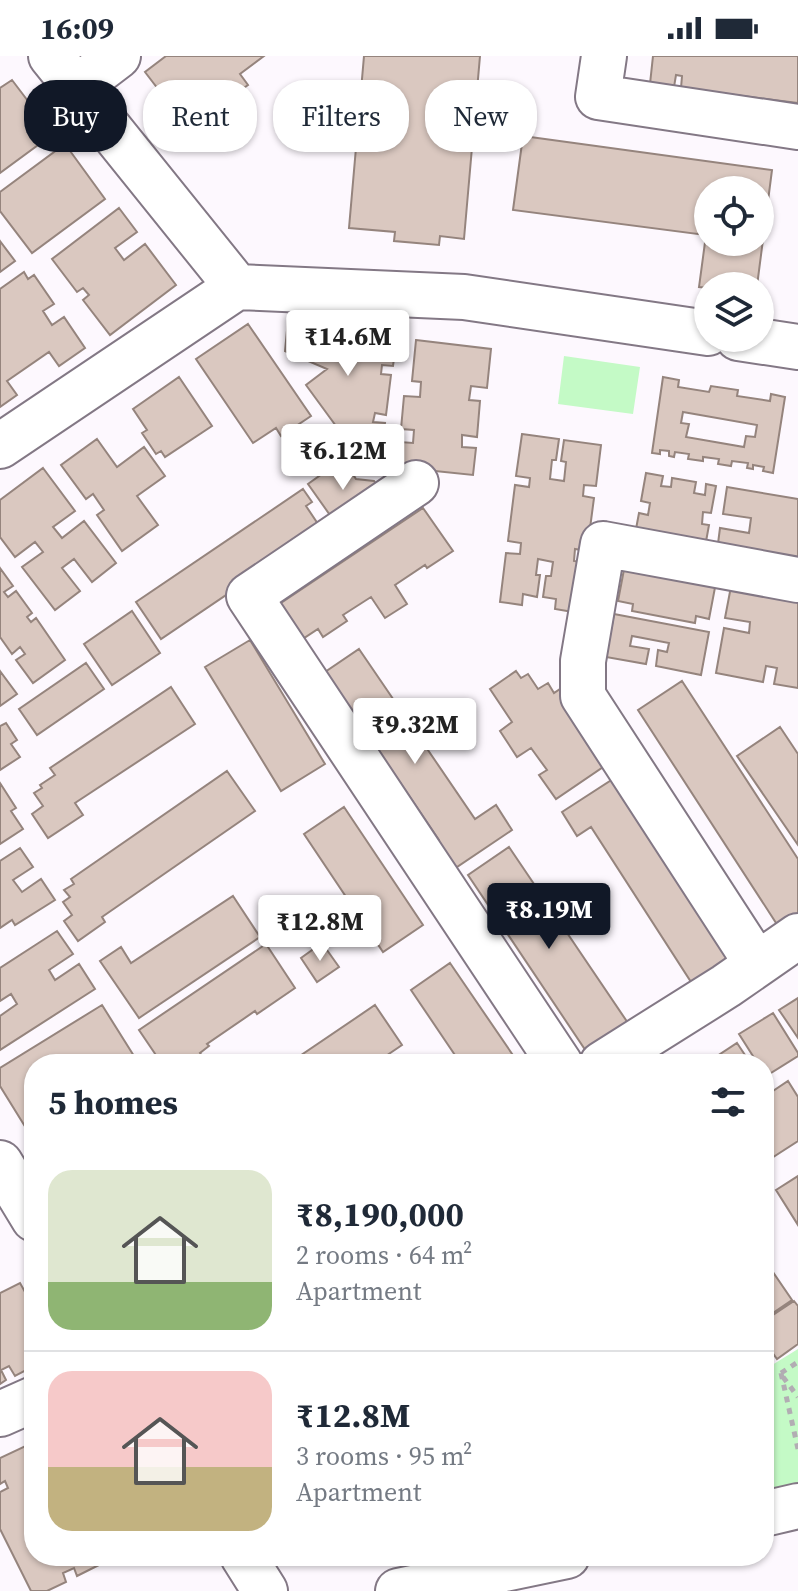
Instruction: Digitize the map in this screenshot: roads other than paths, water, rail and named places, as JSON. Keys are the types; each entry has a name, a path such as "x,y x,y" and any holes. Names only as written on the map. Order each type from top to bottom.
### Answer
{"street":[{"path":"118,56 63,72 237,287"},
{"path":"604,56 598,97 798,127"},
{"path":"0,446 237,287 464,297 694,331"},
{"path":"774,343 798,347"},
{"path":"416,483 249,596 553,1054"},
{"path":"757,964 583,696 583,661 603,544 798,580"},
{"path":"618,1054 798,936"},
{"path":"0,1163 24,1203"},
{"path":"0,1414 24,1403"},
{"path":"774,1512 798,1506"},
{"path":"249,1566 265,1591"},
{"path":"398,1591 519,1566"}]}
